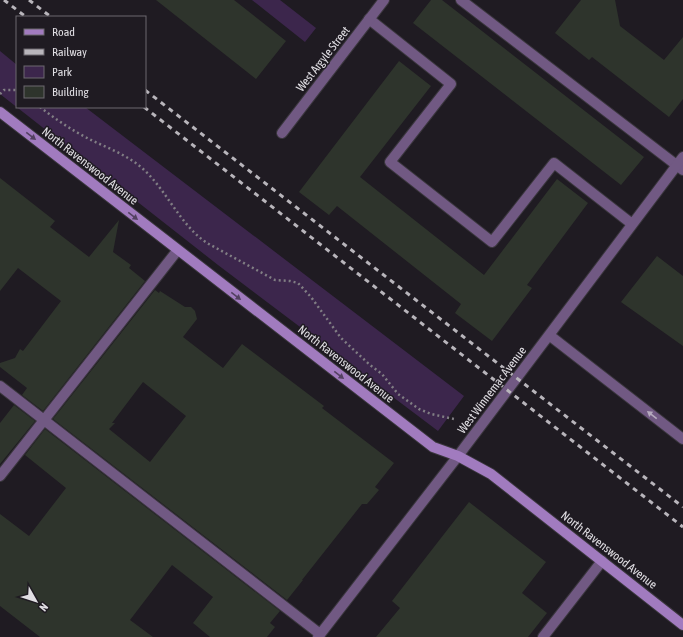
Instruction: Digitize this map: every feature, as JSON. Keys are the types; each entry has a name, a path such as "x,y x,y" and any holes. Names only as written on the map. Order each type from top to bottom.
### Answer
{"street":[{"name":"West Argyle Street","path":"282,133 384,0"},
{"path":"461,0 680,168"},
{"path":"369,19 451,84 390,162 492,242 554,163 632,224"},
{"name":"North Ravenswood Avenue","path":"0,112 433,447 458,456 491,474 683,624"},
{"name":"West Winnemac Avenue","path":"319,635 458,456 632,224 680,168 683,156"},
{"path":"0,476 178,251"},
{"path":"549,335 683,439"},
{"path":"0,386 319,635"},
{"path":"543,637 602,561"}],"path":[{"path":"0,94 4,90 16,90"},
{"path":"41,108 51,116 89,139 136,163 157,184 189,228 198,237 275,280 290,281 298,284 311,297 342,338 382,374 398,394 420,409 431,414 454,419"}],"green space":[{"path":"252,0 280,0 316,28 305,42"},
{"path":"0,51 16,64 16,107 0,94"},
{"path":"18,108 86,108 464,396 438,431 218,265"}],"building":[{"path":"156,0 234,0 286,41 256,79"},
{"path":"431,0 442,0 644,157 621,185 413,23"},
{"path":"581,0 615,0 620,26 664,60 683,37 683,99 669,117 592,57 589,60 555,33"},
{"path":"399,61 431,86 360,177 484,275 557,179 588,203 527,285 532,288 492,341 455,313 461,304 337,206 329,215 299,192"},
{"path":"0,178 55,221 50,227 89,257 119,220 113,252 131,265 129,268 145,281 43,411 22,395 27,388 0,367 0,363 15,358 20,349 23,351 61,301 18,268 0,291"},
{"path":"657,256 683,276 683,346 621,302"},
{"path":"155,290 159,293 160,291 185,307 191,307 195,311 197,319 183,337 223,368 242,344 324,406 322,408 394,463 375,487 379,490 367,504 362,504 287,600 53,419","holes":["143,382 186,416 150,462 109,429 115,423 112,423"]},
{"path":"14,405 35,421 0,464 0,423"},
{"path":"45,429 280,611 270,623 275,627 267,637 210,637 193,623 213,597 172,565 130,620 153,637 40,637 0,606 0,514 29,536 66,488 25,455"},
{"path":"469,502 546,562 522,593 547,613 528,637 376,637 400,608 392,601"}],"railway":[{"path":"4,0 25,16"},
{"path":"29,0 50,16"},
{"path":"146,91 683,507"},
{"path":"145,108 683,527"}]}
